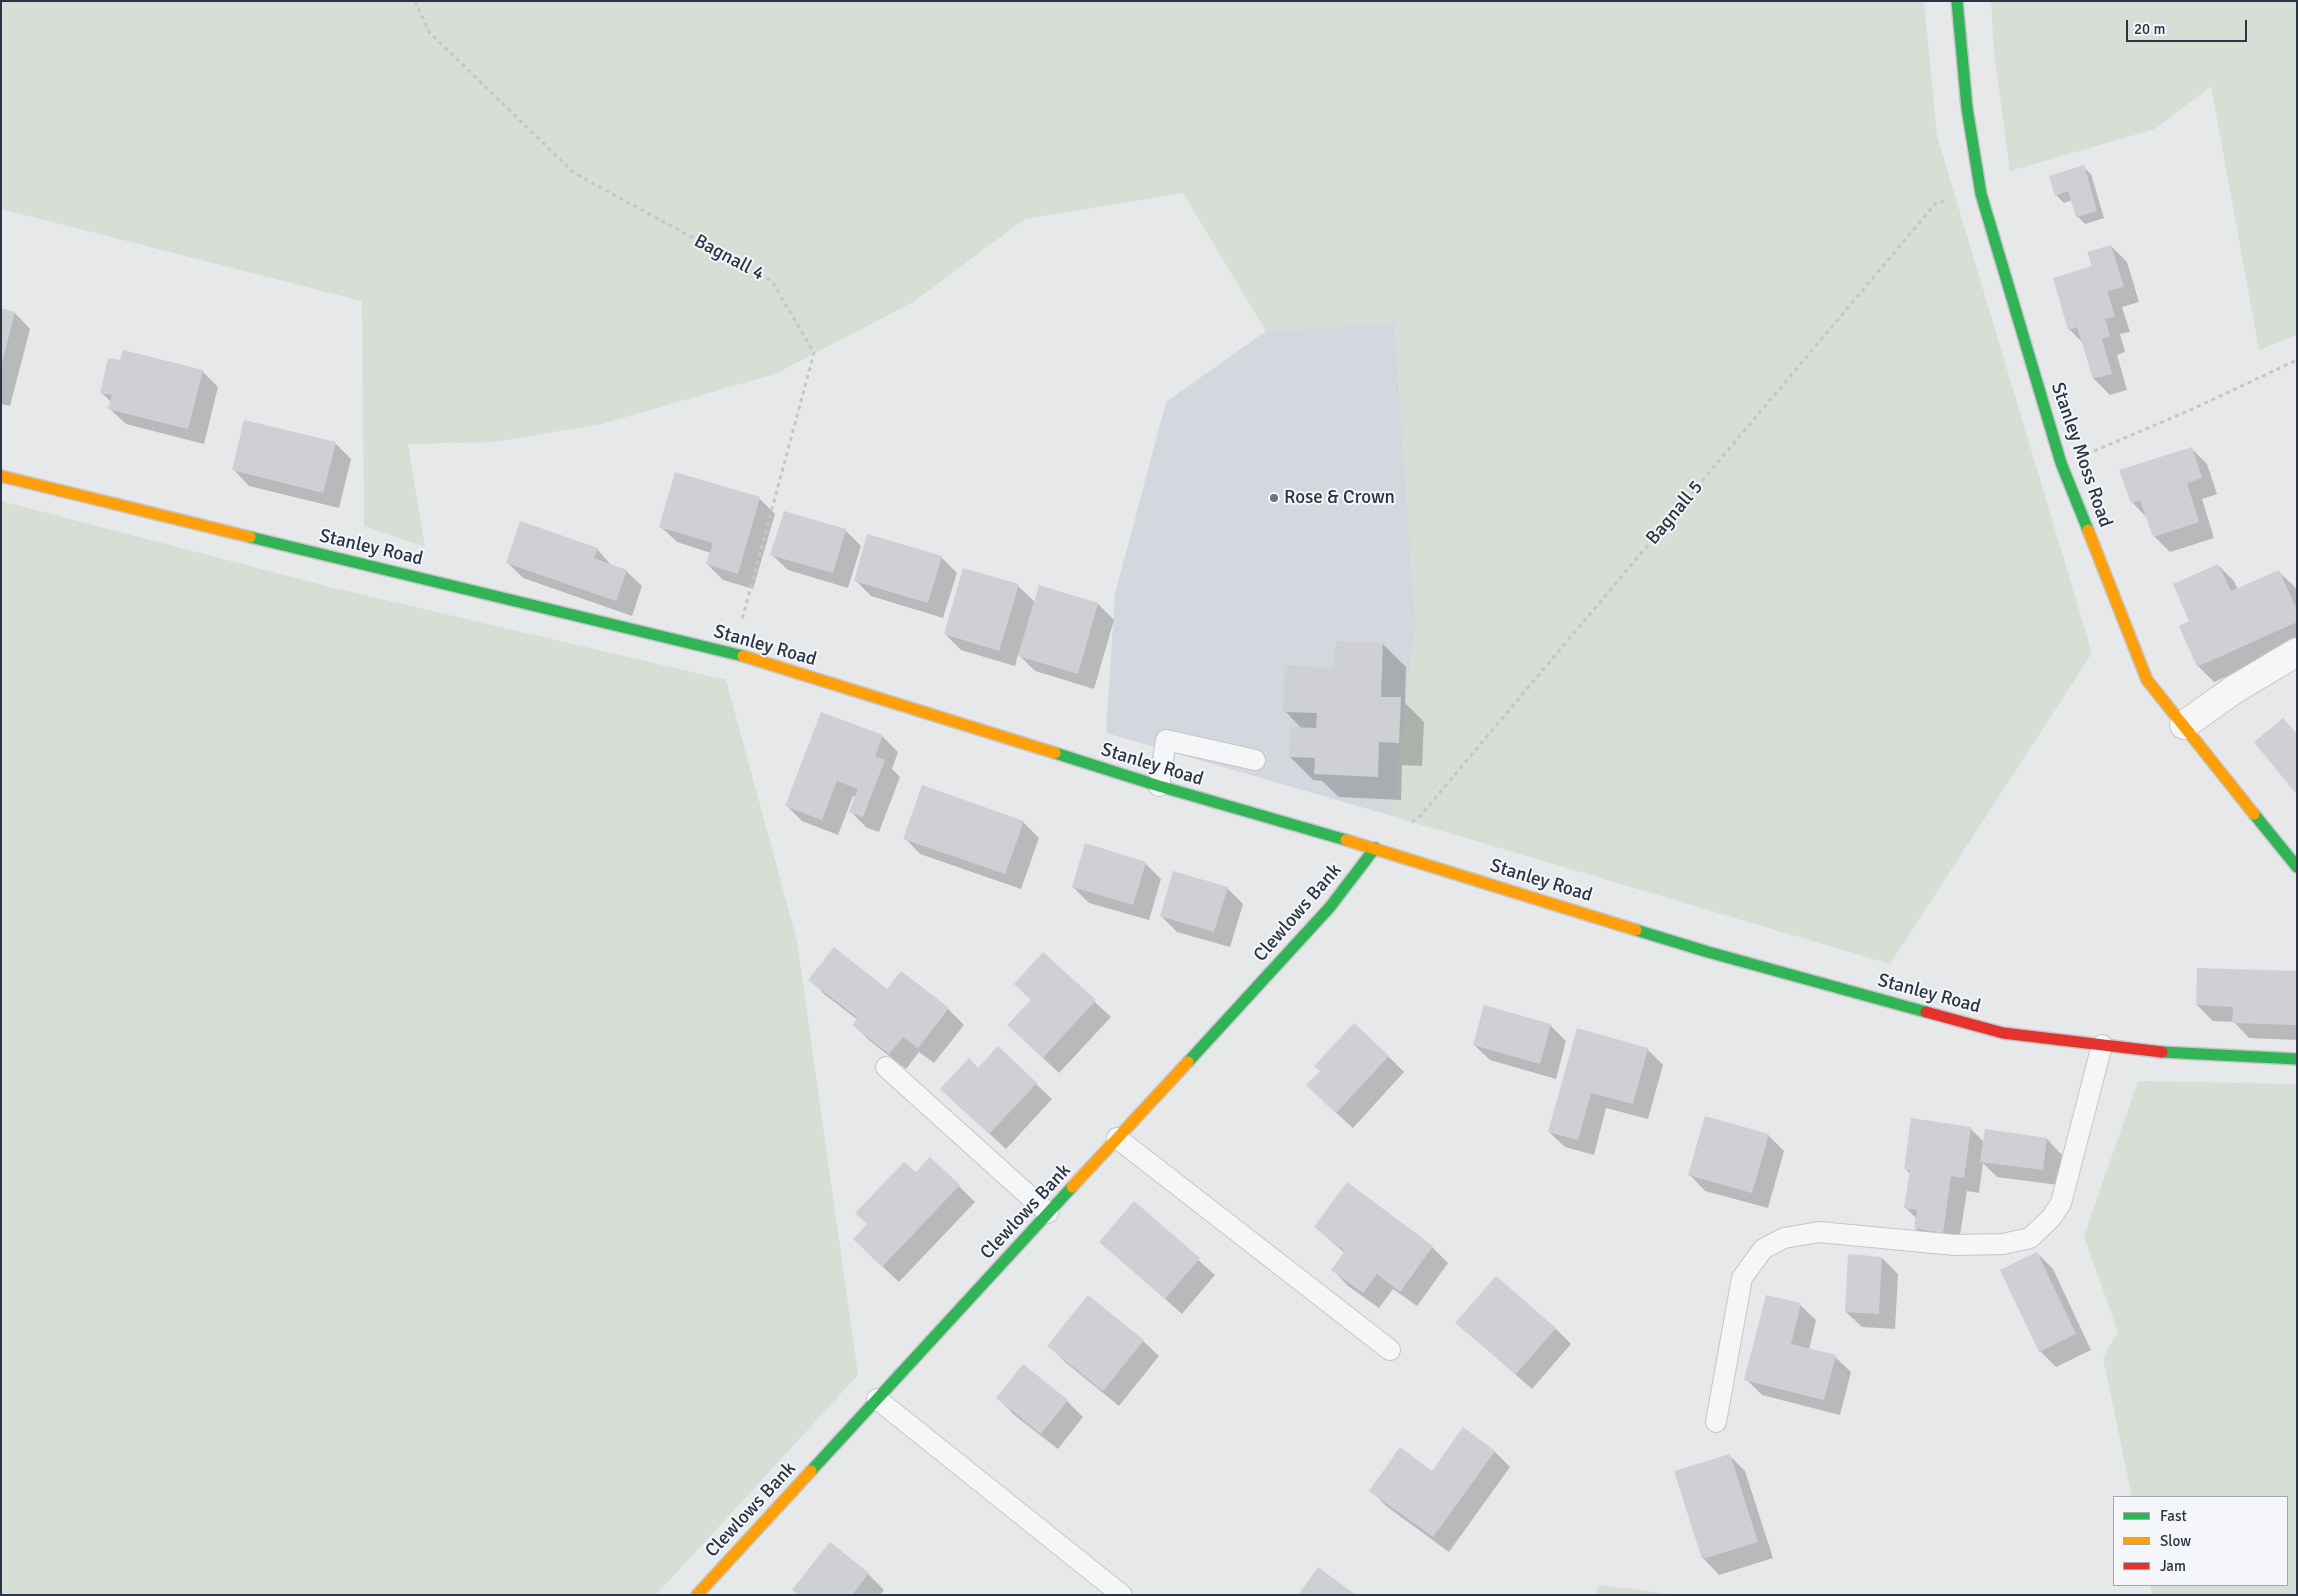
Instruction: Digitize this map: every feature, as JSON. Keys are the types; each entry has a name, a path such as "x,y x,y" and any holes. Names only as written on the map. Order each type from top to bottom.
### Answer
{"street":[{"name":"Stanley Moss Road","path":"1957,1 1967,108 1981,194 2061,463 2147,680 2297,867"},
{"name":"Stanley Road","path":"1,476 733,653 1159,786 1375,848 1708,952 2003,1033 2181,1054 2297,1059"},
{"path":"2184,725 2235,689 2297,652"},
{"name":"Clewlows Bank","path":"697,1595 1330,907 1375,848"}],"lane":[{"path":"1159,786 1166,740 1255,760"},
{"path":"1716,1422 1742,1278 1763,1249 1784,1238 1820,1232 1955,1245 2003,1244 2030,1238 2051,1218 2061,1203 2102,1045"},
{"path":"886,1067 1048,1213"},
{"path":"1117,1138 1390,1350"},
{"path":"877,1399 1122,1595"}],"path":[{"name":"Bagnall 4","path":"415,1 429,32 574,173 772,281 814,353 733,653"},
{"name":"Bagnall 5","path":"1375,848 1420,816 1936,203 1981,194"},
{"path":"2061,463 2188,411 2297,360"}],"shaded area":[{"path":"1,1 1924,1 1937,136 2092,653 1890,964 1392,816 1416,626 1395,323 1266,331 1183,193 1025,219 913,302 775,374 601,424 494,442 408,444 425,547 364,526 362,301 1,209"},
{"path":"1991,1 2297,1 2297,335 2259,350 2211,86 2155,129 2010,171 1994,52"},
{"name":"Rose & Crown","path":"1395,323 1416,626 1392,816 1106,733 1115,594 1166,402 1266,331"},
{"path":"1,501 330,587 726,680 797,941 858,1375 656,1595 1,1595"},
{"path":"2138,1081 2297,1084 2297,1595 2152,1595 2150,1586 2288,1586 2288,1496 2132,1496 2103,1358 2118,1332 2084,1236"},
{"path":"1598,1585 1632,1589 1676,1595 1597,1595"}],"building":[{"path":"2084,165 2097,211 2076,217 2068,191 2055,196 2049,176"},
{"path":"2111,245 2124,287 2107,291 2115,316 2105,319 2110,336 2102,339 2112,374 2093,379 2077,327 2068,330 2053,278 2092,266 2087,252"},
{"path":"1,308 15,312 2,363 1,363"},
{"path":"123,350 203,370 188,429 108,409 112,395 100,393 108,358 120,360"},
{"path":"244,420 336,442 323,493 232,470"},
{"path":"2192,447 2202,478 2187,483 2199,522 2153,537 2140,500 2131,503 2119,470"},
{"path":"675,472 760,497 738,574 706,564 713,543 659,527"},
{"path":"784,511 846,529 833,573 770,555"},
{"path":"520,521 598,548 594,558 627,570 616,601 506,563"},
{"path":"867,534 942,556 928,603 854,581"},
{"path":"2218,564 2231,591 2279,570 2297,610 2297,622 2197,667 2179,626 2189,621 2173,584"},
{"path":"963,568 1019,584 999,651 944,634"},
{"path":"1039,585 1098,603 1078,674 1018,656"},
{"path":"1336,641 1383,643 1381,697 1401,697 1399,743 1379,742 1378,777 1314,774 1315,758 1289,757 1290,727 1316,728 1317,713 1283,712 1285,665 1334,668"},
{"path":"821,712 883,735 875,756 885,760 863,817 849,812 858,789 837,781 822,820 785,806"},
{"path":"2283,718 2297,734 2297,795 2254,742"},
{"path":"922,785 1024,821 1005,874 903,839"},
{"path":"1085,843 1146,862 1133,905 1072,887"},
{"path":"1173,871 1228,887 1214,932 1160,916"},
{"path":"834,947 887,989 901,971 949,1008 918,1048 903,1037 889,1054 852,1025 858,1018 808,980"},
{"path":"1043,952 1096,1000 1043,1058 1007,1025 1031,1000 1014,984"},
{"path":"2197,968 2297,971 2297,1025 2232,1023 2233,1007 2196,1005"},
{"path":"1484,1005 1551,1024 1540,1064 1473,1045"},
{"path":"1354,1023 1389,1056 1336,1113 1306,1085 1320,1071 1314,1066"},
{"path":"1577,1028 1648,1048 1633,1104 1591,1093 1578,1140 1548,1132"},
{"path":"998,1046 1037,1083 989,1134 940,1089 969,1058 978,1068"},
{"path":"1705,1116 1769,1134 1752,1193 1688,1175"},
{"path":"1911,1118 1971,1127 1964,1178 1951,1176 1943,1233 1914,1228 1917,1210 1904,1208 1910,1170 1904,1169"},
{"path":"1985,1129 2047,1138 2043,1170 1980,1162"},
{"path":"930,1157 960,1185 882,1267 853,1239 867,1224 855,1213 904,1162 916,1172"},
{"path":"1347,1182 1433,1246 1400,1292 1377,1274 1363,1293 1331,1270 1345,1251 1314,1227"},
{"path":"1134,1201 1200,1258 1165,1299 1099,1242"},
{"path":"2037,1252 2076,1334 2039,1352 2000,1270"},
{"path":"1848,1254 1882,1257 1879,1314 1845,1312"},
{"path":"1496,1276 1556,1328 1516,1374 1455,1323"},
{"path":"1088,1295 1144,1340 1103,1391 1047,1346"},
{"path":"1766,1295 1801,1303 1791,1344 1836,1355 1824,1400 1744,1380"},
{"path":"1023,1364 1068,1400 1041,1434 996,1398"},
{"path":"1463,1427 1495,1451 1433,1537 1369,1491 1400,1447 1432,1471"},
{"path":"1730,1454 1758,1542 1702,1559 1674,1471"},
{"path":"830,1542 869,1573 852,1595 798,1595 792,1590"},
{"path":"1318,1567 1356,1595 1298,1595"}],"traffic: fast":[{"path":"1957,1 1967,108 1981,194 2061,463 2088,530"},
{"path":"250,537 743,656"},
{"path":"1055,753 1159,786 1346,840"},
{"path":"2254,814 2297,867"},
{"path":"1188,1062 1330,907 1375,848"},
{"path":"1636,930 1708,952 1926,1012"},
{"path":"2162,1052 2297,1059"},
{"path":"811,1471 1072,1187"}],"traffic: slow":[{"path":"1,476 250,537"},
{"path":"2088,530 2147,680 2254,814"},
{"path":"743,656 1055,753"},
{"path":"1346,840 1636,930"},
{"path":"1072,1187 1188,1062"},
{"path":"697,1595 811,1471"}],"traffic: jam":[{"path":"1926,1012 2003,1033 2162,1052"}],"place":[{"name":"Rose & Crown","path":"1274,498"}]}
